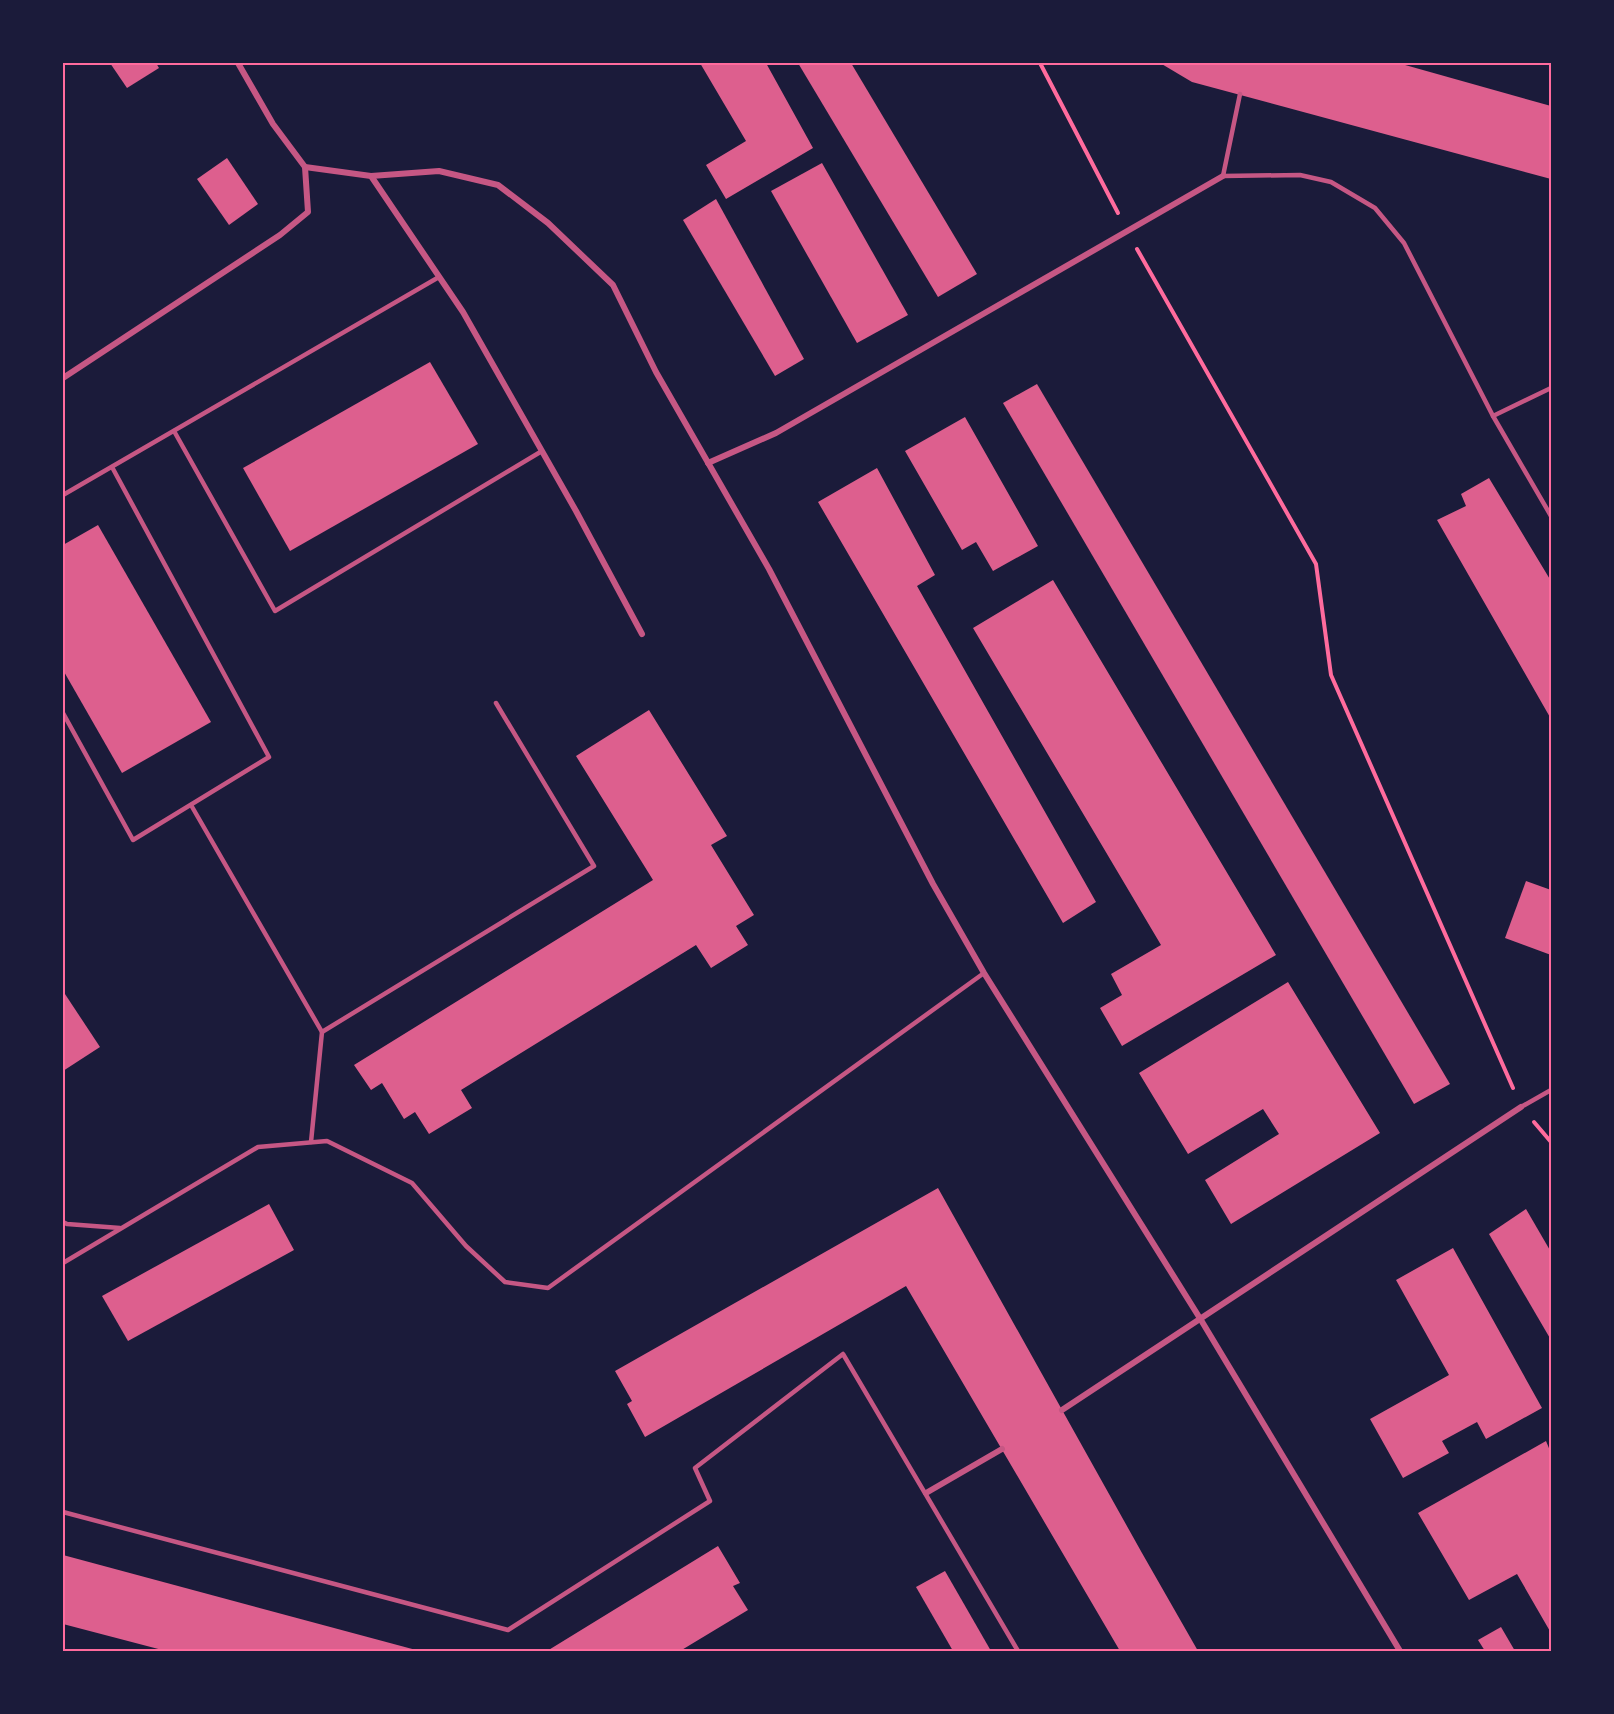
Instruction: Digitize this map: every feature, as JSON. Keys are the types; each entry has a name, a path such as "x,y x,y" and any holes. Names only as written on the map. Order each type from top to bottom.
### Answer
{"street":[{"path":"63,378 280,235 308,212 305,168 273,124 238,63"},
{"path":"305,168 371,176 439,171 498,185 548,224 613,285 656,372 769,569 933,884 984,972 1201,1320 1400,1651"},
{"path":"371,176 463,312 642,634"},
{"path":"708,464 776,433 1223,176"},
{"path":"1062,1410 1521,1107"},
{"path":"926,1493 1002,1449"}],"lane":[{"path":"1240,94 1223,176 1300,175 1331,182 1375,208 1404,243 1493,416 1551,516"},
{"path":"63,495 439,277"},
{"path":"1493,416 1551,387"},
{"path":"174,431 275,611 542,451"},
{"path":"63,713 133,840 269,758 112,467"},
{"path":"322,1032 594,866 496,703"},
{"path":"191,805 322,1032 311,1142"},
{"path":"63,1263 258,1147 327,1141 412,1182 466,1246 505,1282 549,1288 984,972"},
{"path":"1521,1107 1551,1090"},
{"path":"63,1222 120,1228"},
{"path":"63,1512 508,1630 710,1501 695,1468 843,1354 1018,1651"}],"path":[{"path":"1040,63 1128,232 1316,564 1331,675 1521,1107 1551,1142"}],"building":[{"path":"110,63 156,63 159,68 127,88"},
{"path":"700,63 766,63 813,148 726,199 706,165 746,141"},
{"path":"798,63 851,63 977,274 938,297"},
{"path":"1160,63 1398,63 1551,106 1551,179 1192,82"},
{"path":"227,158 258,204 229,225 197,179"},
{"path":"822,163 908,315 857,343 771,191"},
{"path":"716,199 804,359 775,376 683,220"},
{"path":"430,362 478,444 290,551 243,468"},
{"path":"1037,384 1450,1084 1414,1104 1003,403"},
{"path":"965,417 1038,546 993,571 976,542 962,550 905,451"},
{"path":"877,468 935,575 917,586 1096,902 1063,923 818,502"},
{"path":"1489,478 1551,581 1551,719 1437,520 1466,506 1461,494"},
{"path":"98,525 211,722 122,773 63,670 63,545"},
{"path":"1053,580 1276,955 1122,1046 1100,1008 1122,995 1111,974 1161,945 973,628"},
{"path":"649,710 727,836 711,845 754,915 736,926 748,945 711,968 696,945 461,1090 472,1108 429,1134 415,1112 404,1119 382,1083 371,1090 354,1065 653,880 576,756"},
{"path":"1526,881 1551,890 1551,955 1505,938"},
{"path":"1288,982 1380,1133 1231,1224 1205,1180 1279,1134 1263,1109 1188,1154 1139,1073"},
{"path":"63,991 100,1047 63,1071"},
{"path":"938,1188 1198,1651 1120,1651 906,1286 645,1437 627,1404 632,1401 615,1371"},
{"path":"269,1204 294,1250 128,1341 102,1296"},
{"path":"1526,1209 1551,1252 1551,1340 1489,1234"},
{"path":"1453,1248 1542,1408 1486,1439 1477,1422 1442,1441 1449,1453 1403,1478 1370,1419 1449,1375 1396,1280"},
{"path":"1546,1441 1551,1453 1551,1633 1517,1574 1469,1600 1418,1513"},
{"path":"718,1546 740,1583 733,1586 748,1610 680,1651 547,1651"},
{"path":"63,1555 416,1651 166,1651 63,1624"},
{"path":"945,1571 991,1651 953,1651 916,1587"},
{"path":"1501,1627 1515,1651 1485,1651 1478,1640"}]}
